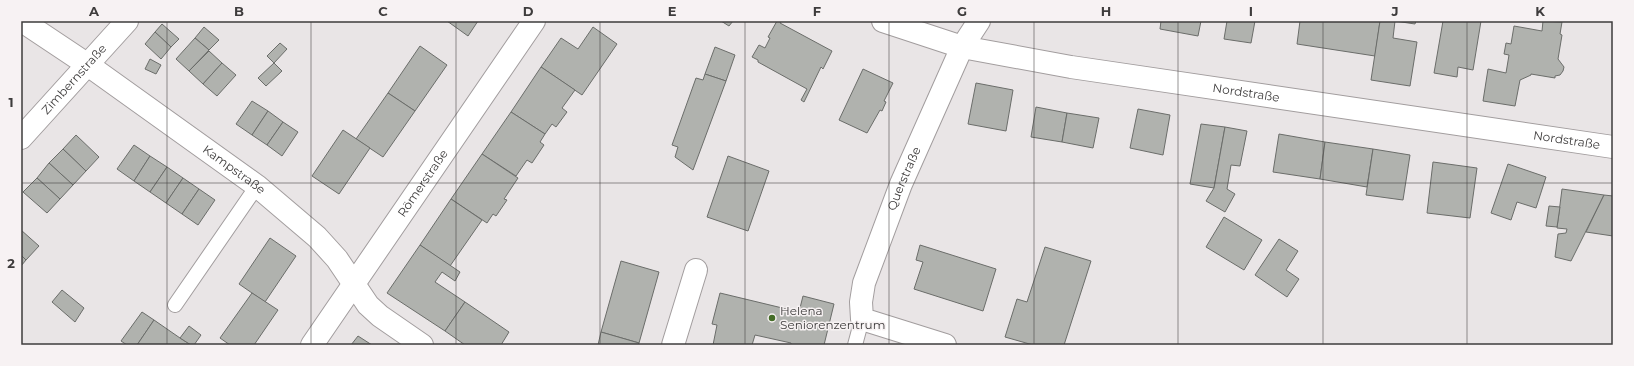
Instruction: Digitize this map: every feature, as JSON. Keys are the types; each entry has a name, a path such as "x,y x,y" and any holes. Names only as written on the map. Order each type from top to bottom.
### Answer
{"street":[{"name":"Kampstraße","path":"22,21 88,65 257,186 317,237 337,259 368,305 380,316 422,345"},
{"name":"Zimbernstraße","path":"21,138 127,21"},
{"name":"Römerstraße","path":"312,345 534,21"},
{"name":"Nordstraße","path":"883,21 962,47 1071,67 1613,147"},
{"name":"Querstraße","path":"862,319 861,302 867,276 901,184 962,47 979,21"},
{"path":"673,345 696,270"},
{"path":"862,319 945,345"}],"lane":[{"path":"175,305 257,186"},
{"name":"Querstraße","path":"855,345 862,319"}],"building":[{"path":"447,21 478,21 468,36"},
{"path":"721,21 733,21 729,26"},
{"path":"777,21 781,21 780,23 832,51 823,69 821,67 804,102 801,100 807,89 758,62 758,60 752,57 759,45 765,48 770,38 768,37"},
{"path":"1161,21 1201,21 1198,36 1160,29"},
{"path":"1227,21 1255,21 1251,43 1224,39"},
{"path":"1300,21 1380,21 1375,56 1297,44"},
{"path":"1380,21 1395,21 1393,38 1417,42 1410,86 1371,80"},
{"path":"1395,21 1416,21 1415,24"},
{"path":"1443,21 1481,21 1473,70 1458,67 1457,77 1434,73"},
{"path":"1543,21 1562,22 1560,34 1562,35 1558,59 1564,67 1560,75 1555,76 1555,78 1531,74 1520,80 1515,106 1483,101 1488,69 1506,73 1509,55 1504,54 1506,43 1511,44 1514,26 1542,31"},
{"path":"162,24 179,39 171,47 155,32"},
{"path":"204,27 219,40 209,50 195,38"},
{"path":"593,27 617,44 582,95 541,67 561,38 578,49"},
{"path":"155,32 171,47 161,59 145,44"},
{"path":"195,38 209,50 189,71 176,59"},
{"path":"280,43 287,49 274,63 267,56"},
{"path":"420,46 447,65 415,111 388,93"},
{"path":"715,47 735,55 726,81 705,74"},
{"path":"209,51 222,63 203,84 189,71"},
{"path":"150,59 161,65 156,74 145,69"},
{"path":"222,63 236,75 217,96 203,84"},
{"path":"274,63 282,71 266,86 258,78"},
{"path":"541,67 575,90 562,108 567,112 556,127 552,124 545,134 511,112"},
{"path":"863,69 893,83 884,101 886,102 882,111 880,110 867,133 839,120"},
{"path":"705,74 726,81 693,170 675,157 678,147 672,145 696,78 703,80"},
{"path":"976,83 1013,90 1006,131 968,124"},
{"path":"388,93 415,111 383,157 356,139"},
{"path":"252,101 268,111 252,135 236,124"},
{"path":"1036,107 1067,113 1062,142 1031,137"},
{"path":"1138,109 1170,115 1163,155 1130,148"},
{"path":"268,111 283,122 267,145 252,135"},
{"path":"511,112 545,134 540,142 544,145 532,163 527,160 516,176 482,154"},
{"path":"1067,113 1099,118 1093,148 1062,142"},
{"path":"283,122 298,132 282,156 267,145"},
{"path":"1201,124 1225,127 1214,188 1190,184"},
{"path":"1225,127 1247,131 1240,166 1231,165 1227,189 1235,194 1225,212 1206,201 1214,188"},
{"path":"343,130 370,148 339,194 312,176"},
{"path":"1279,134 1325,142 1320,179 1273,172"},
{"path":"76,135 99,157 86,171 63,149"},
{"path":"1325,142 1373,149 1367,187 1320,179"},
{"path":"134,145 150,156 134,181 117,169"},
{"path":"63,149 86,171 73,185 49,163"},
{"path":"1373,149 1410,155 1403,200 1366,195"},
{"path":"482,154 518,178 504,199 507,200 496,216 493,214 487,223 451,199"},
{"path":"150,156 167,167 150,192 134,181"},
{"path":"728,156 769,171 748,231 707,217"},
{"path":"1433,162 1477,168 1470,218 1427,213"},
{"path":"49,163 73,185 60,199 37,178"},
{"path":"1508,164 1546,177 1536,208 1517,202 1511,220 1491,213"},
{"path":"167,167 183,178 166,203 150,192"},
{"path":"37,178 60,199 47,213 23,192"},
{"path":"183,178 199,189 182,214 166,203"},
{"path":"199,189 215,200 198,225 182,214"},
{"path":"1562,189 1604,195 1571,261 1555,257 1558,234 1566,233 1567,229 1557,228"},
{"path":"1604,195 1613,196 1613,236 1586,232"},
{"path":"451,199 482,220 450,266 420,245"},
{"path":"1549,206 1560,207 1557,227 1546,226"},
{"path":"1224,217 1262,240 1244,270 1206,247"},
{"path":"21,230 39,246 26,260 21,255"},
{"path":"270,238 296,256 265,302 239,284"},
{"path":"1279,239 1298,251 1286,270 1299,279 1287,297 1255,275"},
{"path":"420,245 460,272 455,281 442,272 435,282 465,302 445,331 387,293"},
{"path":"920,245 996,269 983,311 914,289 923,262 916,260"},
{"path":"1045,247 1091,261 1064,345 1033,345 1005,337 1017,299 1027,302"},
{"path":"21,255 26,260 21,266"},
{"path":"621,261 659,272 639,343 601,332"},
{"path":"62,290 84,308 75,322 52,302"},
{"path":"252,293 278,310 254,345 230,345 220,338"},
{"name":"Helena Seniorenzentrum","path":"720,293 799,312 803,296 834,304 824,345 791,345 791,343 755,335 752,345 713,345 717,325 712,324"},
{"path":"465,302 509,332 501,345 465,345 445,331"},
{"path":"142,312 154,320 137,345 127,345 121,341"},
{"path":"154,320 180,338 191,345 137,345"},
{"path":"189,326 201,335 194,345 191,345 180,338"},
{"path":"601,332 639,343 638,345 598,345"},
{"path":"358,336 372,345 351,345"}],"place":[{"name":"Helena Seniorenzentrum","path":"772,318"}]}
